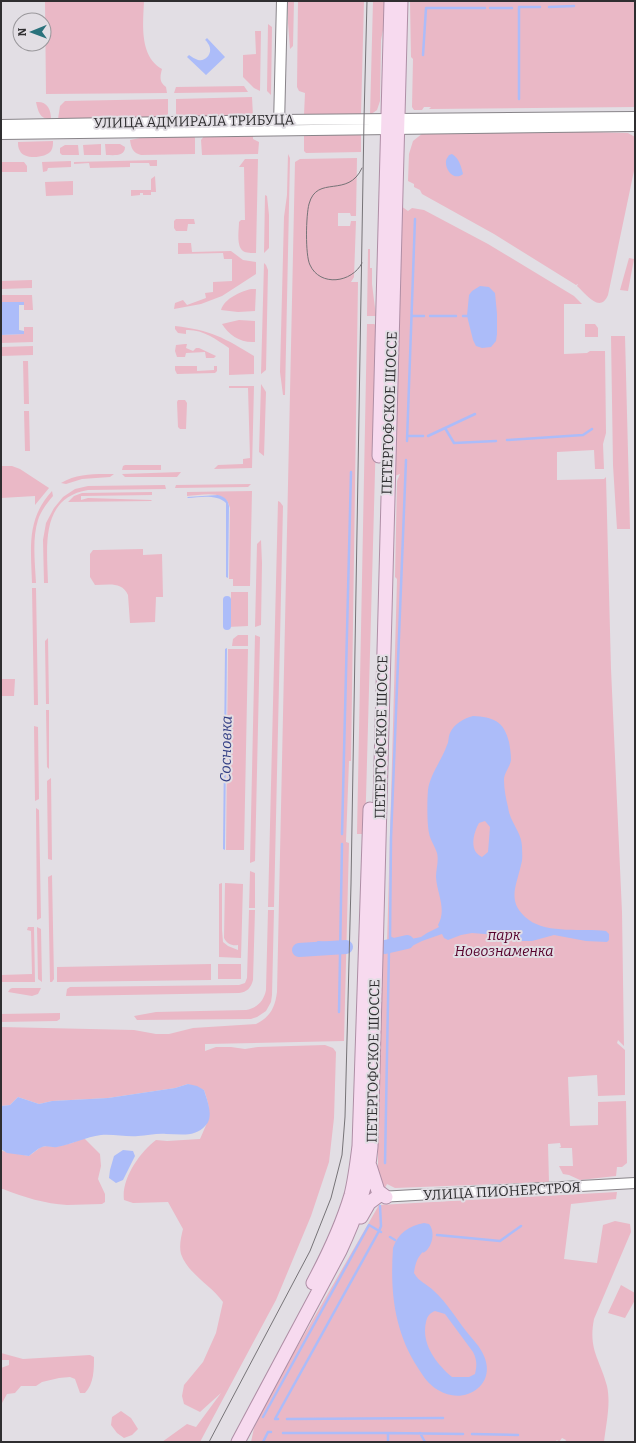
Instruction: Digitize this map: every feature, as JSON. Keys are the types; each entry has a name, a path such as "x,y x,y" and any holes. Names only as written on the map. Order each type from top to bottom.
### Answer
{"main road":[{"name":"ПЕТЕРГОФСКОЕ ШОССЕ","path":"238,1442 340,1251 352,1225 371,1197 370,1163 392,124 391,1"},
{"name":"ПЕТЕРГОФСКОЕ ШОССЕ","path":"230,1442 317,1275 345,1214 351,1194 359,1146 392,124 400,1"},
{"path":"345,1214 378,1191 370,1163"},
{"path":"355,1174 360,1190 371,1197"}],"street":[{"path":"279,125 282,1"},
{"path":"392,124 635,117"},
{"path":"392,124 635,126"},
{"name":"УЛИЦА АДМИРАЛА ТРИБУЦА","path":"1,125 392,124"},
{"name":"УЛИЦА АДМИРАЛА ТРИБУЦА","path":"1,134 279,125"},
{"name":"УЛИЦА ПИОНЕРСТРОЯ","path":"371,1197 635,1183"}],"green space":[{"path":"45,1 144,1 143,29 146,48 149,56 162,69 161,79 162,83 166,87 167,93 46,94 46,52 52,52 52,12 45,12"},
{"path":"288,1 294,1 293,46 290,49 288,23"},
{"path":"298,1 364,1 361,114 304,115 305,93 299,91 297,87"},
{"path":"373,1 387,1 387,10 381,40 380,101 377,110 370,115"},
{"path":"410,1 635,1 635,107 429,109 431,107 424,107 422,110 414,110 412,107 413,59 411,57"},
{"path":"268,24 272,27 271,95 267,91"},
{"path":"255,31 261,31 260,91 254,88 243,77 243,55 256,54"},
{"path":"244,86 248,92 174,93 176,87"},
{"path":"252,97 253,116 180,117 176,114 176,99"},
{"path":"168,99 168,114 165,117 58,119 60,106 65,101"},
{"path":"36,102 46,104 48,106 51,119 44,118 40,114"},
{"path":"361,133 361,152 306,153 304,151 304,134"},
{"path":"423,133 628,133 635,137 635,166 608,295 601,303 593,301 577,286 578,284 576,285 494,234 422,194 420,190 414,187 414,184 408,181 409,154 413,141"},
{"path":"253,134 253,139 259,142 258,154 202,155 201,140 205,135"},
{"path":"150,136 194,136 195,154 141,155 134,151 130,140"},
{"path":"53,141 51,151 45,155 35,157 22,154 18,146 18,142"},
{"path":"101,144 101,155 84,155 83,145"},
{"path":"105,144 120,144 125,147 121,154 106,155"},
{"path":"65,145 78,145 79,155 62,155 60,153 60,148"},
{"path":"288,154 290,158 285,395 283,395 280,372 284,217 287,195"},
{"path":"357,158 356,216 351,216 350,213 338,213 338,226 350,226 351,221 356,221 354,277 351,282 358,282 351,761 349,761 346,842 349,843 344,1041 205,1044 205,1051 216,1047 245,1049 258,1047 325,1045 333,1048 336,1052 334,1118 329,1162 311,1216 276,1300 200,1442 162,1442 187,1424 196,1427 221,1393 200,1412 184,1404 182,1396 184,1385 203,1362 216,1333 223,1302 189,1268 184,1261 180,1248 183,1229 168,1202 133,1203 124,1200 125,1183 138,1159 156,1140 167,1141 200,1139 209,1115 204,1090 188,1084 175,1088 108,1098 52,1101 39,1104 18,1097 10,1105 1,1106 1,1027 134,1030 156,1034 169,1034 193,1028 256,1024 268,1015 275,1003 277,992 295,162 300,159"},
{"path":"245,159 258,159 256,253 247,253 241,249 239,245 239,222 241,220 245,220 244,167 239,167"},
{"path":"157,160 157,166 150,166 149,163 130,163 130,167 90,168 89,163 74,164 74,162"},
{"path":"71,161 71,167 48,168 47,171 43,172 42,162"},
{"path":"1,162 24,162 27,166 27,172 1,172"},
{"path":"155,176 156,192 151,192 151,195 143,195 143,193 140,193 140,195 131,196 131,190 151,190 151,179"},
{"path":"73,181 73,195 46,196 45,182"},
{"path":"265,195 267,196 269,215 269,248 264,253"},
{"name":"парк Новознаменка","path":"401,206 408,211 412,208 424,210 488,244 574,296 582,304 564,304 564,354 605,351 606,433 603,444 604,469 595,469 594,450 557,452 557,480 604,479 606,477 611,669 622,912 624,1046 618,1040 617,1043 625,1050 625,1095 598,1096 597,1075 568,1077 570,1126 598,1125 598,1102 626,1101 627,1163 622,1167 617,1167 616,1176 580,1180 563,1174 559,1166 573,1166 572,1148 559,1148 561,1147 560,1143 548,1144 549,1182 395,1188 387,1184 385,1188 381,1188 378,1181 376,1105 380,946 387,945 397,579 395,577 397,481 400,474 392,477"},
{"path":"176,219 194,219 195,224 188,224 187,231 176,231 174,228 174,221"},
{"path":"178,243 191,243 192,252 231,251 243,260 256,262 256,274 222,296 201,304 174,309 175,303 183,300 187,305 206,298 205,293 213,292 213,282 232,281 232,259 224,259 223,253 178,254"},
{"path":"368,249 370,249 370,268 372,268 372,284 376,316 367,316"},
{"path":"629,258 634,259 628,291 620,290"},
{"path":"264,263 268,270 266,370 261,374"},
{"path":"32,280 32,288 1,289 1,281"},
{"path":"251,289 256,289 255,311 238,312 221,310 229,299"},
{"path":"1,295 32,295 33,310 24,310 24,302 1,302"},
{"path":"239,320 255,321 255,342 244,341 236,338 228,332 222,324"},
{"path":"367,324 374,324 379,327 365,834 357,834"},
{"path":"585,324 595,324 598,328 598,337 585,337"},
{"path":"175,326 198,330 217,336 254,356 254,374 229,375 229,348 214,338 198,331 186,330 186,334 178,333"},
{"path":"24,327 33,327 33,342 1,343 1,335 24,334"},
{"path":"611,336 625,336 630,529 617,529 613,465"},
{"path":"187,344 186,348 193,351 196,348 199,348 216,356 214,358 206,358 205,352 186,353 185,357 177,357 175,351 176,345"},
{"path":"33,346 33,355 1,356 1,347"},
{"path":"23,361 28,361 29,404 24,404"},
{"path":"175,366 197,366 197,371 214,370 214,366 217,366 217,371 215,373 177,374 175,370"},
{"path":"261,384 266,392 264,456 259,452"},
{"path":"229,386 254,386 252,468 214,469 218,465 243,464 243,459 250,458 248,388 229,388"},
{"path":"178,400 185,400 187,403 186,429 180,429 178,427"},
{"path":"24,411 29,411 30,451 25,451"},
{"path":"161,465 161,470 122,470 123,466"},
{"path":"1,466 12,466 20,469 49,488 35,505 35,496 1,498"},
{"path":"181,472 177,477 125,477 122,474"},
{"path":"93,474 114,474 110,477 82,479 66,484 61,483 74,477"},
{"path":"251,484 248,487 175,488 176,485"},
{"path":"165,485 166,489 88,490 72,495 61,503 54,513 50,526 47,554 48,583 44,583 43,540 46,523 54,508 63,497 75,489 88,486"},
{"path":"52,491 53,496 41,513 36,527 34,551 36,583 32,583 31,546 34,523 38,512"},
{"path":"252,491 250,586 233,586 233,579 229,579 230,508 228,502 224,498 213,494 187,496 187,492"},
{"path":"152,492 152,495 81,496 81,500 88,498 152,500 151,501 68,502 74,496 82,493"},
{"path":"278,501 283,506 274,907 268,907"},
{"path":"261,540 261,625 255,627 257,544"},
{"path":"143,549 143,555 162,554 163,597 156,597 155,622 130,623 128,595 118,586 110,584 95,585 90,577 90,554 93,550"},
{"path":"32,588 36,588 38,705 34,705"},
{"path":"231,592 248,592 248,626 228,627 228,599 231,599"},
{"path":"238,635 248,635 248,646 232,646 233,639"},
{"path":"255,635 260,637 255,861 250,863"},
{"path":"48,638 49,704 46,704 45,641"},
{"path":"228,649 248,649 244,850 226,850"},
{"path":"1,679 15,679 14,696 1,696"},
{"path":"46,710 49,710 49,769 47,767"},
{"path":"34,726 38,727 39,799 35,801"},
{"path":"51,778 52,860 48,859 47,781"},
{"path":"36,808 39,810 41,918 37,920"},
{"path":"250,871 255,873 255,908 249,908"},
{"path":"52,875 54,979 50,982 48,877"},
{"path":"222,883 223,942 238,950 238,945 230,944 224,938 225,883 243,884 241,958 219,957 219,884"},
{"path":"249,910 255,910 253,980 250,987 244,992 66,996 67,989 70,987 239,985 245,983 247,978"},
{"path":"268,910 274,910 272,995 271,1002 266,1011 251,1019 137,1020 134,1016 156,1012 246,1010 257,1006 262,1001 266,990"},
{"path":"28,927 34,927 35,982 1,982 1,975 32,974 31,931 27,930"},
{"path":"37,927 41,929 42,982 38,979"},
{"path":"211,964 211,980 57,982 57,967"},
{"path":"218,964 241,964 241,979 218,979"},
{"path":"12,988 41,988 38,994 32,996 8,992"},
{"path":"60,1013 60,1019 57,1021 1,1022 1,1014"},
{"path":"84,1138 100,1154 101,1166 98,1179 105,1194 105,1202 102,1204 67,1205 51,1203 35,1200 1,1189 1,1149 2,1151 29,1156 41,1147 55,1147 72,1143"},
{"path":"617,1192 616,1199 571,1204 564,1259 597,1263 603,1225 615,1221 630,1224 631,1232 594,1319 594,1347 608,1393 608,1414 604,1442 565,1442 566,1440 562,1438 559,1442 557,1440 555,1442 251,1442 254,1428 274,1387 379,1205"},
{"path":"621,1285 635,1293 635,1300 625,1318 608,1313"},
{"path":"1,1353 23,1359 90,1355 94,1357 92,1381 85,1393 80,1393 75,1379 70,1377 42,1382 36,1386 21,1386 15,1393 7,1394 2,1403 1,1415 1,1368 9,1365 9,1360 1,1360"},
{"path":"121,1411 131,1418 138,1429 132,1435 124,1438 117,1433 111,1425 112,1417"}],"water":[{"path":"207,38 225,57 206,75 187,57 189,55 197,60 204,60 210,51 209,45 205,40"},
{"path":"452,154 458,160 460,165 463,174 460,176 454,176 447,168 446,160 449,155"},
{"path":"480,286 489,287 495,293 497,314 496,341 491,347 482,348 476,346 473,340 467,316 469,295"},
{"path":"1,302 24,302 24,305 19,305 19,330 24,331 24,334 1,335"},
{"path":"218,495 226,499 229,506 228,578 226,577 226,503 213,497 187,497"},
{"path":"227,648 225,850 223,849 225,649"},
{"path":"473,716 492,719 497,722 504,729 509,742 511,760 504,777 504,783 509,813 520,837 522,847 522,860 514,894 517,907 529,920 546,927 566,930 606,931 609,934 609,940 607,942 586,941 554,935 532,941 517,941 497,935 472,933 448,940 444,938 442,934 412,946 398,945 389,951 388,946 385,947 390,936 396,939 411,939 421,937 439,927 438,925 441,919 442,907 436,877 438,856 430,838 428,829 428,790 431,778 445,751 449,735 454,727","holes":["485,821 490,827 488,852 482,857 475,850 473,841 475,831 479,823"]},
{"path":"318,941 340,943 341,949 323,949 319,947 317,949 315,946 300,946 300,950 298,950 298,944 313,944"},
{"path":"188,1084 197,1086 204,1090 210,1113 206,1125 202,1129 192,1134 159,1134 141,1136 101,1135 57,1147 42,1147 29,1156 7,1153 1,1149 1,1106 10,1105 18,1097 39,1104 52,1101 108,1098 175,1088"},
{"path":"123,1150 133,1151 135,1156 123,1180 116,1183 109,1178 110,1170 114,1156"},
{"path":"419,1224 429,1224 433,1234 430,1245 424,1253 423,1252 421,1254 415,1265 414,1273 418,1279 443,1300 484,1356 487,1367 486,1376 482,1384 467,1394 458,1396 448,1394 438,1390 429,1383 410,1354 399,1325 393,1295 393,1248 401,1234 409,1228","holes":["435,1311 445,1314 473,1352 476,1368 475,1374 469,1377 452,1377 440,1366 428,1345 425,1330 428,1316"]}],"waterway":[{"path":"549,7 574,6"},
{"path":"519,99 519,7 540,7"},
{"path":"423,55 426,8 485,8"},
{"path":"490,8 512,8"},
{"path":"407,441 415,219"},
{"path":"412,316 424,316"},
{"path":"430,316 456,316"},
{"path":"428,436 475,414"},
{"path":"445,428 454,443 496,441"},
{"path":"507,440 583,435 592,429"},
{"path":"407,436 423,436"},
{"path":"390,938 391,838 406,460"},
{"path":"342,834 351,472"},
{"name":"Сосновка","path":"227,600 227,626"},
{"path":"339,1012 342,844"},
{"name":"Сосновка","path":"385,947 407,942"},
{"name":"Сосновка","path":"299,950 346,947"},
{"path":"385,1163 389,949"},
{"path":"278,1419 275,1419 379,1231 381,1226 380,1206"},
{"path":"263,1417 369,1225 381,1232"},
{"path":"437,1235 500,1241 521,1226"},
{"path":"390,1237 395,1240"},
{"path":"287,1419 443,1418"},
{"path":"263,1442 268,1432 271,1432"},
{"path":"283,1433 388,1433 388,1442"},
{"path":"388,1433 463,1434"},
{"path":"420,1433 425,1442"},
{"path":"472,1434 518,1435"}],"tram line":[{"path":"209,1442 310,1251 331,1198 342,1155 345,1117 351,884 367,1"},
{"path":"362,168 356,177 349,182 319,190 313,195 308,209 306,235 308,260 315,272 321,277 336,280 344,278 357,270 362,263"}]}
